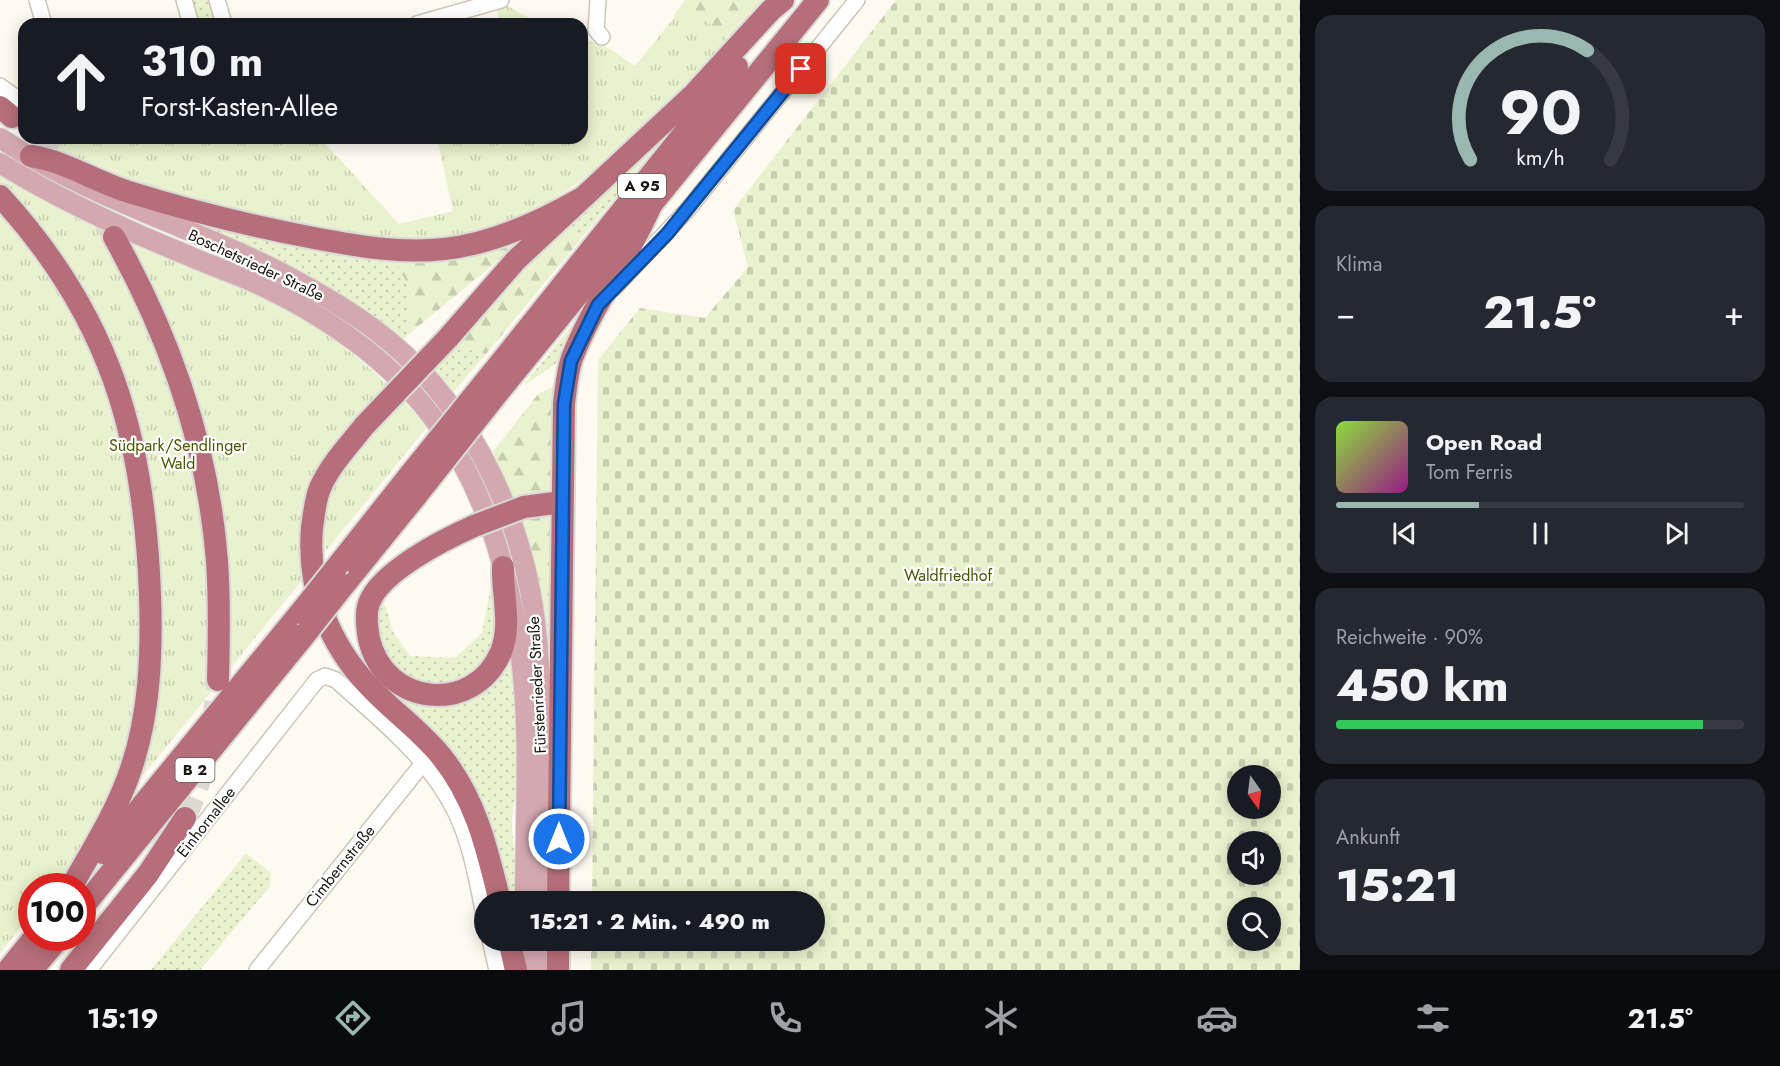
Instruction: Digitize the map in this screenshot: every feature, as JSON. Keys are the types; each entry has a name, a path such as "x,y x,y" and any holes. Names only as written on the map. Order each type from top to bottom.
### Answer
{"highway":[{"path":"497,891 483,831 464,788 440,754 367,685 348,660 330,630 316,593 311,570 314,513 320,489 365,425 448,338 516,260 694,94 771,10 783,0"},
{"name":"A 95","path":"84,873 303,622 413,486 497,381 790,0"},
{"name":"A 95","path":"652,203 818,0"},
{"path":"32,156 51,159 75,172 126,191 210,216 269,230 383,249 419,251 472,244 515,231 580,199"},
{"path":"0,196 20,218 67,281 112,374 137,459 147,529 151,638 146,707 132,768 118,804 80,873"},
{"path":"497,381 652,203"},
{"path":"558,891 564,404 571,361 598,305 637,238 652,203"},
{"path":"114,237 154,315 191,415 209,501 217,561 218,680"},
{"path":"503,567 502,589 508,630 500,654 483,678 459,693 435,696 417,693 396,683 381,669 371,648 366,626 369,602 390,576 421,553 474,526 524,507 562,502"},
{"name":"B 2","path":"96,890 303,622"},
{"path":"71,970 148,874 185,818"},
{"path":"8,970 23,951"},
{"path":"32,970 48,951"},
{"path":"512,951 516,970"},
{"path":"558,951 558,970"}],"main road":[{"name":"Boschetsrieder Straße","path":"0,138 126,207 272,269 342,306 390,341 422,372 468,433 491,474"},
{"name":"Boschetsrieder Straße","path":"0,163 79,206 261,286 330,322 375,355 406,385 432,415 455,448 475,492"},
{"name":"Fürstenrieder Straße","path":"491,474 517,541 537,639 541,711 542,891"},
{"name":"Fürstenrieder Straße","path":"475,492 491,529 503,567 519,639 524,712 525,891"},
{"path":"527,951 528,970"},
{"path":"543,951 544,970"}],"street":[{"path":"37,0 42,18"},
{"path":"184,0 189,18"},
{"path":"218,0 222,18"},
{"path":"438,18 501,0"},
{"path":"598,0 596,30 602,37"},
{"path":"598,305 689,208 857,0"},
{"path":"0,86 12,109"},
{"name":"Einhornallee","path":"89,970 317,680 325,676 336,680 424,762"},
{"path":"424,762 454,809 478,891"},
{"name":"Cimbernstraße","path":"265,967 424,762"},
{"path":"493,951 497,970"}],"green space":[{"path":"191,0 210,0 215,18 196,18"},
{"path":"685,0 762,0 729,41 685,28 676,12"},
{"name":"Waldfriedhof","path":"896,0 1300,0 1300,970 591,970 591,951 825,951 825,891 592,891 598,360 640,308 705,318 748,267 733,210"},
{"path":"504,4 529,18 499,18 496,6"},
{"path":"676,12 707,22 729,41 665,109 588,175 546,203 503,225 458,239 413,243 252,215 140,184 86,164 46,144 326,144 399,224 453,211 438,144 588,144 588,41 604,46 635,66 673,19"},
{"path":"663,133 666,136 581,239 573,231 557,230"},
{"name":"Südpark/Sendlinger Wald","path":"0,175 105,232 252,292 302,318 347,349 368,367 427,427 64,873 18,873 18,930 0,953"},
{"path":"203,220 394,257 409,288 409,334 401,342 195,231"},
{"path":"557,230 573,231 581,239 486,354 462,348 448,330"},
{"path":"523,240 409,334 409,288 394,257"},
{"path":"584,310 561,360 522,387"},
{"path":"448,330 462,348 486,354 450,396 417,359"},
{"path":"557,384 551,753 547,684 489,457 538,394"},
{"path":"496,590 497,628 492,648 478,670 455,683 422,684 387,663 377,637 380,601 384,602 393,632 410,656 455,658 482,633 490,591"},
{"path":"512,646 519,746 518,779 512,822 517,891 501,891 395,700 398,695 428,703"},
{"path":"246,853 271,873 270,886 200,970 151,970"}],"tunnel":[{"path":"43,144 66,169 109,228"},
{"path":"185,818 199,783 208,751 218,680"}],"route":[{"path":"559,839 564,404 571,361 598,305 667,234 801,69"}]}
